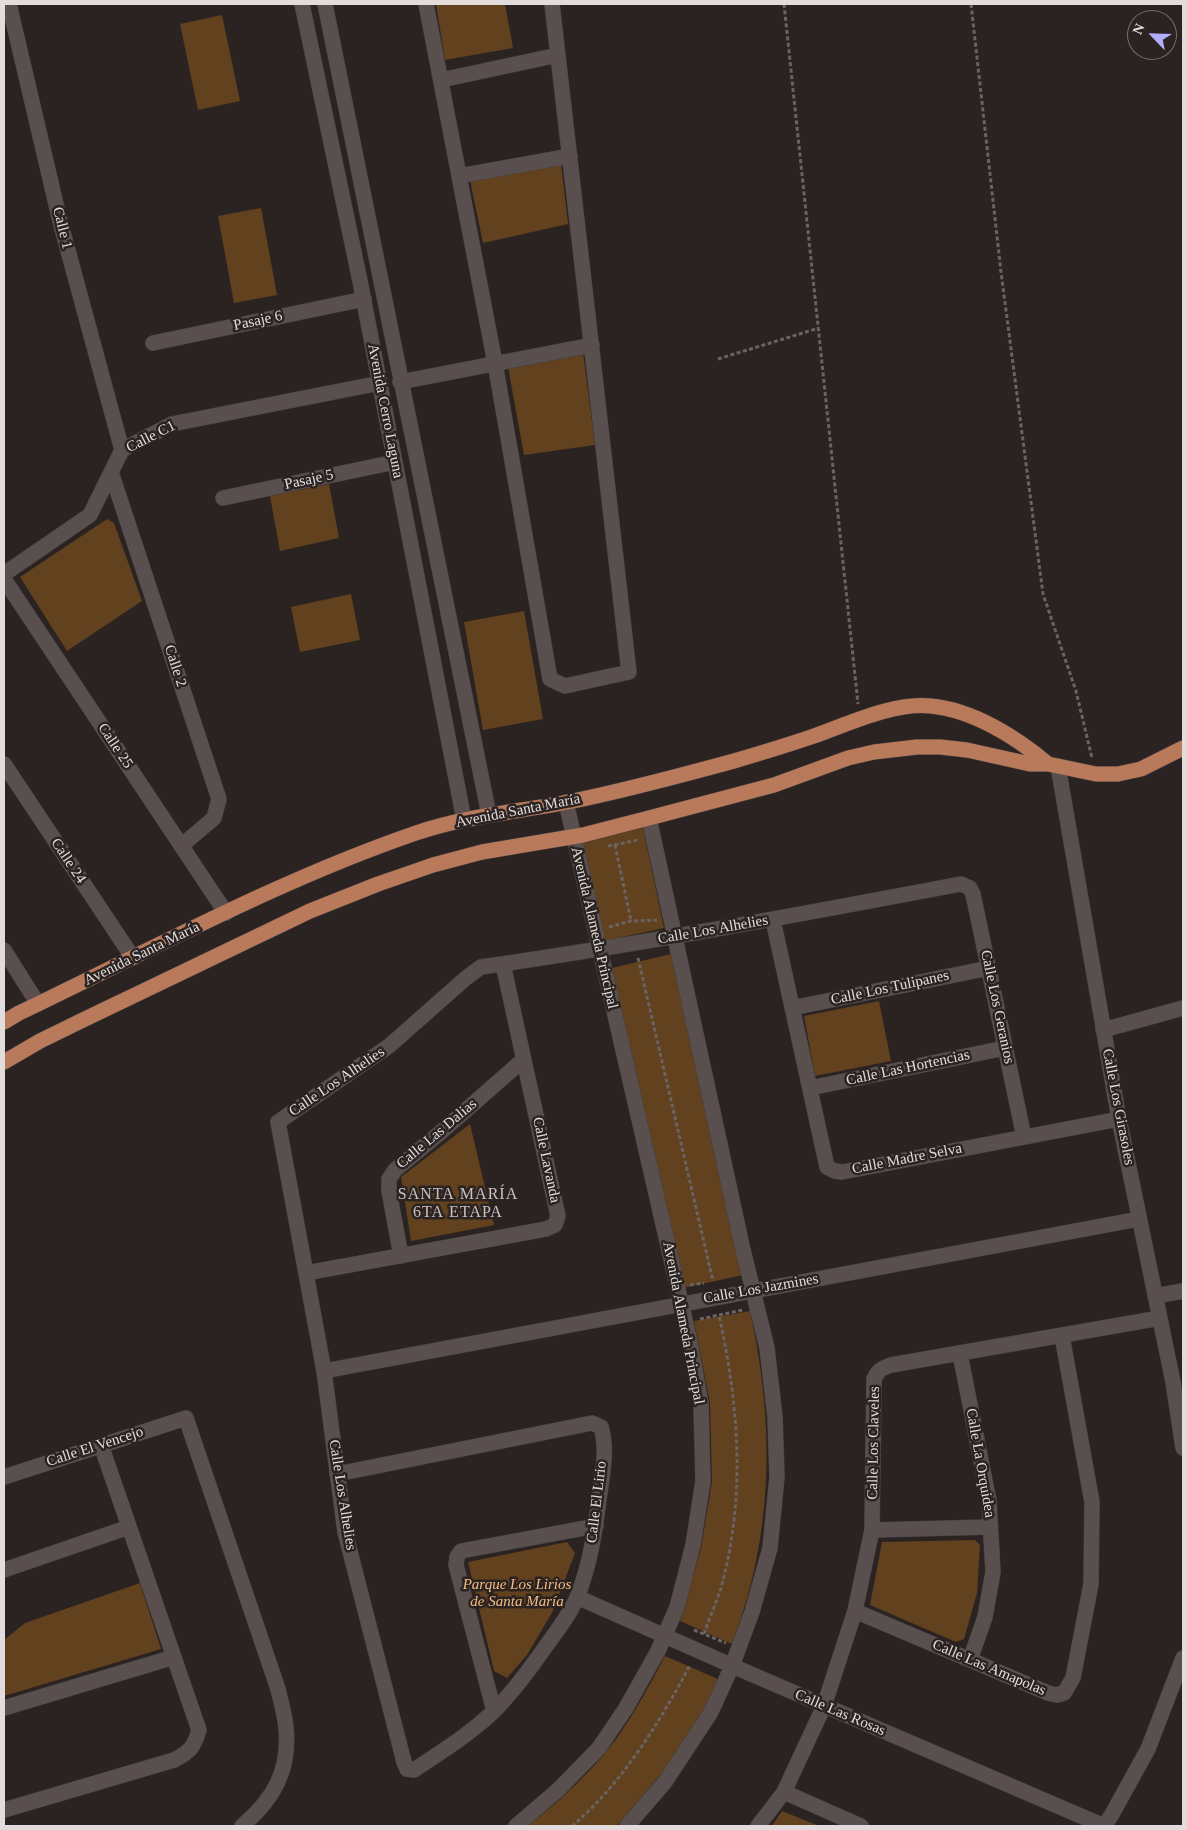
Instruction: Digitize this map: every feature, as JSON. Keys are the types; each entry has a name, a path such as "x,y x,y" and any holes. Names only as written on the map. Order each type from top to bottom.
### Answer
{"main road":[{"name":"Avenida Santa María","path":"4,1022 296,880 418,832 464,820 640,787 811,737 860,719 913,706 946,708 986,723 1013,738 1053,765"},
{"name":"Avenida Santa María","path":"4,1062 40,1041 310,911 433,865 482,852 573,837 649,818 774,785 848,758 874,752 917,747 940,747 967,750 1030,764 1053,765 1096,774 1130,773 1162,760 1183,748"}],"street":[{"name":"Calle 1","path":"9,4 60,221 122,450"},
{"name":"Avenida Cerro Laguna","path":"302,4 364,299 464,820"},
{"path":"325,4 489,815"},
{"path":"426,4 495,363 550,679 565,686 629,672 552,4"},
{"path":"441,80 558,55"},
{"path":"459,176 570,156"},
{"name":"Pasaje 6","path":"152,343 364,299"},
{"path":"400,382 592,344"},
{"name":"Calle C1","path":"4,574 90,514 122,450 172,424 380,383"},
{"name":"Pasaje 5","path":"223,498 396,462"},
{"name":"Calle 2","path":"111,472 219,799 214,818 181,846"},
{"name":"Calle 25","path":"4,579 226,914"},
{"name":"Calle 24","path":"4,764 133,958"},
{"name":"Calle Los Girasoles","path":"1053,765 1119,1118 1173,1382 1183,1448"},
{"name":"Avenida Alameda Principal","path":"516,1826 558,1790 599,1748 626,1708 677,1607 693,1545 704,1481 701,1403 682,1304 566,802"},
{"path":"627,1826 665,1782 711,1712 732,1666 752,1612 770,1548 777,1477 775,1417 767,1348 649,818"},
{"name":"Calle Los Alhelies","path":"407,1769 345,1532 324,1371 278,1122 389,1046 481,967 675,937 961,884"},
{"name":"Calle Los Geranios","path":"961,884 970,888 973,894 1024,1137"},
{"name":"Calle Madre Selva","path":"773,920 827,1167 842,1172 1119,1118"},
{"path":"4,950 38,1004"},
{"name":"Calle Lavanda","path":"306,1273 546,1229 555,1225 558,1216 503,964"},
{"name":"Calle Los Tulipanes","path":"792,1008 989,968"},
{"path":"1104,1030 1183,1008"},
{"name":"Calle Las Hortencias","path":"810,1088 1005,1048"},
{"name":"Calle Las Dalias","path":"401,1256 389,1180 395,1170 524,1060"},
{"name":"Calle Los Jazmines","path":"324,1371 1139,1219"},
{"path":"1155,1296 1183,1291"},
{"name":"Calle Los Claveles","path":"758,1826 784,1792 824,1706 855,1611 872,1530 874,1379 877,1372 892,1365 1160,1318"},
{"name":"Calle Las Amapolas","path":"855,1611 1048,1693 1057,1695 1064,1692 1073,1678 1091,1584 1092,1502 1062,1336"},
{"name":"Calle La Orquidea","path":"960,1354 988,1501 993,1572 985,1617 970,1660"},
{"name":"Calle El Vencejo","path":"4,1476 186,1418 278,1689 286,1727 286,1760 276,1789 258,1813 242,1826"},
{"name":"Calle El Lirio","path":"338,1474 592,1423 601,1428 604,1436 596,1526 589,1562 577,1597 554,1635 527,1672 494,1711 453,1744 414,1770 407,1769"},
{"path":"4,1810 174,1760 186,1754 194,1745 199,1730 101,1445"},
{"path":"494,1711 456,1565 457,1557 462,1551 596,1526"},
{"path":"4,1570 129,1527"},
{"path":"872,1530 990,1527"},
{"name":"Calle Las Rosas","path":"577,1597 824,1706 1104,1826"},
{"path":"4,1708 174,1657"},
{"path":"1104,1826 1148,1749 1183,1658"},
{"path":"784,1792 861,1826"}],"path":[{"path":"784,4 860,719"},
{"path":"971,4 1001,272 1043,594 1076,691 1096,774"},
{"path":"718,359 818,328"},
{"path":"615,845 631,921"},
{"path":"602,929 631,921 662,919"},
{"path":"638,956 713,1281"},
{"path":"695,1320 748,1309"},
{"path":"704,1634 720,1588 732,1537 738,1460 736,1411 729,1360 719,1315"},
{"path":"689,1628 731,1646"},
{"path":"572,1826 614,1782 640,1749 667,1709 690,1666"}],"green space":[{"path":"436,4 505,4 513,48 445,60"},
{"path":"222,15 240,101 198,110 180,24"},
{"path":"561,163 568,224 483,243 470,180"},
{"path":"261,208 277,295 234,303 218,216"},
{"path":"583,352 595,445 524,455 508,367"},
{"path":"329,484 339,538 280,551 270,496"},
{"path":"107,519 114,523 142,601 67,651 20,577"},
{"path":"351,594 360,640 300,652 291,607"},
{"path":"524,611 543,719 483,730 464,622"},
{"path":"643,828 664,928 604,941 583,841"},
{"path":"671,954 743,1275 683,1288 612,968"},
{"path":"879,1001 891,1061 815,1076 804,1016"},
{"path":"470,1124 494,1225 411,1241 401,1177"},
{"path":"750,1311 764,1396 766,1479 763,1520 756,1562 746,1603 732,1644 680,1621 701,1548 712,1481 710,1403 694,1321"},
{"path":"975,1540 980,1545 977,1593 964,1639 956,1642 870,1605 882,1542"},
{"name":"Parque Los Lirios de Santa María","path":"567,1542 575,1553 553,1611 527,1655 507,1678 494,1671 468,1562"},
{"path":"140,1583 161,1649 4,1696 4,1640 25,1623"},
{"path":"665,1656 718,1679 701,1717 661,1774 617,1826 527,1826 552,1807 610,1747 637,1706"},
{"path":"782,1811 819,1826 772,1826"}],"district":[{"name":"SANTA MARÍA 6TA ETAPA","path":"458,1204"}]}
